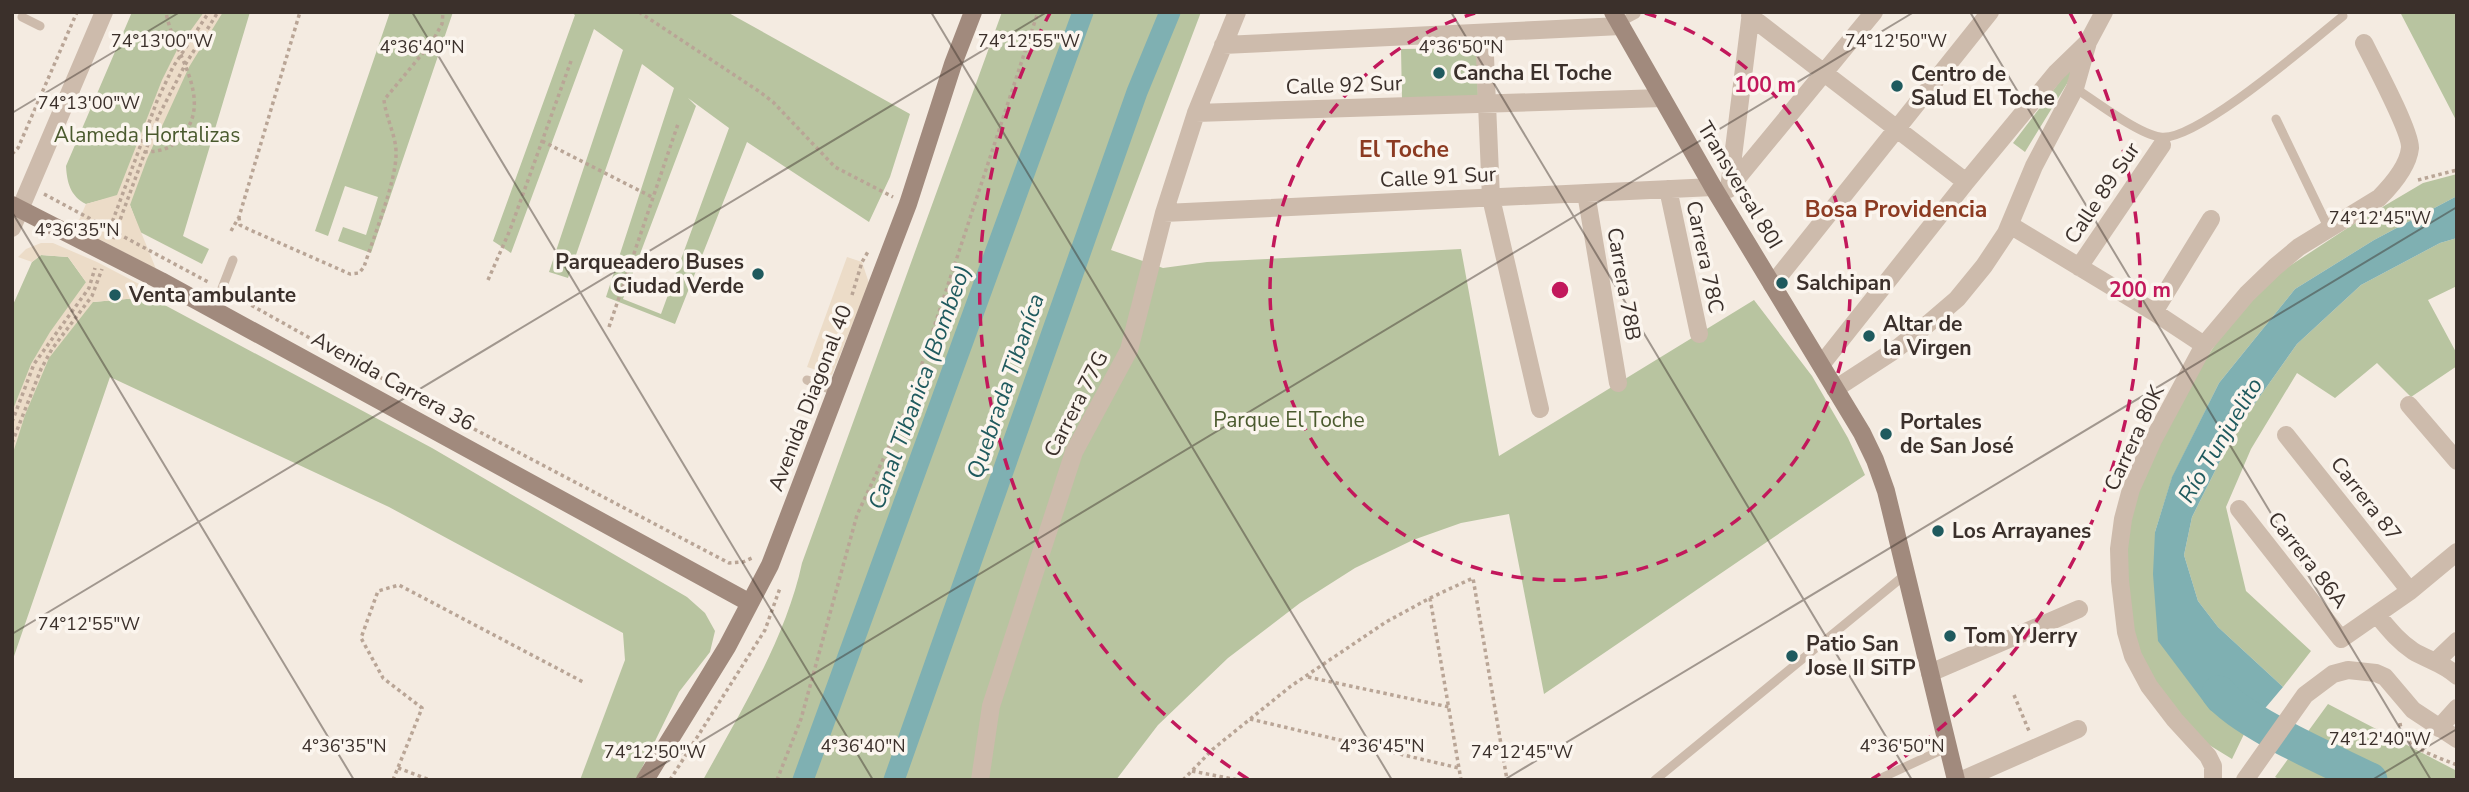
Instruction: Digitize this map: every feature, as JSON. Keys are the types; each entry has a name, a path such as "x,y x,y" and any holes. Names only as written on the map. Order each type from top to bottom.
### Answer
{"main road":[{"name":"Avenida Diagonal 40","path":"645,780 727,647 770,565 908,204 953,64 973,12"},
{"name":"Transversal 80I","path":"1618,20 1662,98 1721,188 1726,209 1869,447 1886,491 1948,747 1959,780"},
{"name":"Avenida Carrera 36","path":"17,207 214,309 750,603"}],"street":[{"path":"12,228 17,207 31,188 104,12"},
{"name":"Carrera 77G","path":"980,780 995,694 1074,452 1129,350 1164,213 1196,113 1237,12"},
{"path":"1721,188 1824,73 1874,12"},
{"path":"1772,285 1990,12"},
{"path":"1721,188 1752,14 1966,182"},
{"path":"1835,389 1895,350 1957,299 1984,266 2010,225 2034,166 2075,88 2099,15"},
{"path":"1223,45 1484,33 1618,20"},
{"path":"1484,33 1491,198 1540,410"},
{"path":"1821,365 2056,73 2088,42"},
{"path":"2364,43 2410,142 2406,162 2389,188"},
{"name":"Calle 92 Sur","path":"1196,113 1662,98"},
{"name":"Calle 89 Sur","path":"2079,267 2162,145"},
{"name":"Calle 91 Sur","path":"1164,213 1721,188"},
{"name":"Carrera 80K","path":"2213,780 2213,766 2208,756 2149,686 2133,656 2126,632 2119,549 2123,519 2132,489 2153,440 2204,345 2247,294 2275,267 2379,198 2389,188"},
{"name":"Carrera 78C","path":"1668,189 1699,334"},
{"name":"Carrera 78B","path":"1586,193 1618,383"},
{"path":"2154,312 2211,219"},
{"path":"2010,225 2204,345"},
{"path":"2409,405 2457,461"},
{"name":"Carrera 87","path":"2286,435 2410,591"},
{"name":"Carrera 86A","path":"2239,509 2341,639 2377,615 2393,635 2412,650 2450,669 2457,676"},
{"path":"2377,615 2457,552"},
{"path":"1930,673 2079,609"},
{"path":"2435,662 2457,641"},
{"path":"2245,780 2305,695 2333,674 2348,670 2376,673 2385,677 2413,710 2457,740"},
{"path":"2439,728 2457,708"},
{"path":"1959,780 2078,729"}],"lane":[{"path":"1618,20 1636,14"},
{"path":"2075,88 2146,133 2161,138 2176,136 2242,97 2343,16"},
{"path":"22,17 40,26"},
{"path":"2276,119 2329,229"},
{"path":"214,309 233,260"},
{"path":"807,380 837,392"},
{"path":"1655,780 1906,574"},
{"path":"1883,778 1948,747"}],"path":[{"path":"12,154 18,148 78,12"},
{"path":"144,152 162,152 188,129 192,118 192,84 166,12"},
{"path":"12,443 41,369 52,349 92,296 110,228 148,121 181,55 209,12"},
{"path":"12,422 34,365 89,288 115,231 168,95 218,12"},
{"path":"231,231 239,217 300,12"},
{"path":"239,217 240,225 248,229 350,274 359,273 364,267 395,168 395,141 386,117 384,100 432,41 442,24 443,12"},
{"path":"639,12 773,102 835,167 908,204"},
{"path":"777,780 800,719 857,515 908,406 1038,12"},
{"path":"488,280 510,230 571,61"},
{"path":"609,327 678,124"},
{"path":"542,141 653,198"},
{"path":"2389,188 2457,170"},
{"path":"31,188 110,228 392,384"},
{"path":"465,424 729,563 743,562 752,557 770,565"},
{"path":"1183,780 1249,719 1306,676 1386,622 1473,578 1507,780"},
{"path":"393,780 422,708 383,678 361,638 378,591 398,584 585,683"},
{"path":"1430,598 1461,780"},
{"path":"1306,676 1449,708"},
{"path":"2014,695 2036,747"},
{"path":"2413,710 2406,712 2400,722 2401,731 2414,746 2457,765"},
{"path":"1249,719 1459,768"},
{"path":"398,768 430,780"},
{"path":"1192,771 1238,780"}],"green space":[{"name":"Alameda Hortalizas","path":"132,12 250,12 183,236 209,249 202,264 140,232 130,205 117,196 86,204 76,197 69,183 66,166"},
{"path":"390,12 453,12 371,253 338,241 343,227 366,235 378,197 345,186 328,236 315,231"},
{"path":"571,12 727,12 910,114 890,177 869,222 747,142 675,324 606,297 674,88 642,64 568,278 549,272 623,50 594,29 511,253 493,241 575,15","holes":["688,98 729,128 661,314 623,299 696,106"]},
{"name":"Parque El Toche","path":"1002,12 1201,12 1111,250 1163,268 1207,262 1461,249 1499,456 1754,300 1812,376 1848,438 1865,475 1544,694 1509,514 1461,523 1413,540 1355,568 1300,603 1228,658 1158,725 1116,780 703,780 746,702 785,619 802,563"},
{"path":"2400,12 2457,12 2457,122"},
{"name":"Cancha El Toche","path":"1477,48 1478,98 1402,99 1401,49"},
{"path":"2074,63 2068,82 2025,152 2013,143"},
{"path":"2457,174 2457,196 2374,240 2295,289 2219,383 2172,478 2155,532 2210,709 2245,732 2232,759 2201,740 2174,717 2136,654 2122,583 2133,489 2207,357 2229,324 2282,271 2423,183"},
{"path":"2457,238 2457,286 2428,300 2457,354 2457,366 2411,397 2377,363 2335,398 2297,373 2251,449 2226,507 2246,591 2311,651 2283,687 2218,627 2198,601 2184,555 2192,517 2234,433 2297,344 2361,285 2440,243"},
{"path":"41,255 68,257 86,282 93,302 149,297 432,448 687,597 705,613 715,631 710,652 679,692 636,780 580,780 625,660 623,633 389,507 110,377 12,662 12,307 32,262"},
{"path":"2328,704 2457,771 2457,780 2281,780 2275,777"}],"shaded area":[{"path":"204,12 223,12 189,67 147,159 130,205 156,269 76,227 86,204 117,195 162,80 178,48"},
{"path":"41,243 53,243 97,262 166,298 159,302 149,297 93,302 49,358 25,415 12,456 12,412 31,364 86,282 68,257 41,255 32,262 18,257 26,249"},
{"path":"847,257 862,262 869,283 832,375 807,367"}],"water":[{"path":"2457,196 2457,238 2440,243 2361,285 2297,344 2234,433 2192,517 2184,555 2198,601 2218,627 2283,687 2245,732 2210,710 2158,641 2153,574 2155,532 2172,477 2219,383 2295,289 2374,240"}],"waterway":[{"name":"Canal Tibanica (Bombeo)","path":"803,780 1083,12"},
{"name":"Quebrada Tibaníca","path":"894,780 1137,92 1170,12"},
{"name":"Río Tunjuelito","path":"2219,693 2230,704 2267,729 2370,780"}],"place":[{"name":"Cancha El Toche","path":"1439,73"},
{"name":"Centro de Salud El Toche","path":"1897,86"},
{"name":"Parqueadero Buses Ciudad Verde","path":"758,274"},
{"name":"Salchipan","path":"1782,283"},
{"name":"Venta ambulante","path":"115,295"},
{"name":"Altar de la Virgen","path":"1869,336"},
{"name":"Portales de San José","path":"1886,434"},
{"name":"Los Arrayanes","path":"1938,531"},
{"name":"Tom Y Jerry","path":"1950,636"},
{"name":"Patio San Jose II SiTP","path":"1792,656"}],"district":[{"name":"El Toche","path":"1404,149"},
{"name":"Bosa Providencia","path":"1896,209"}]}
